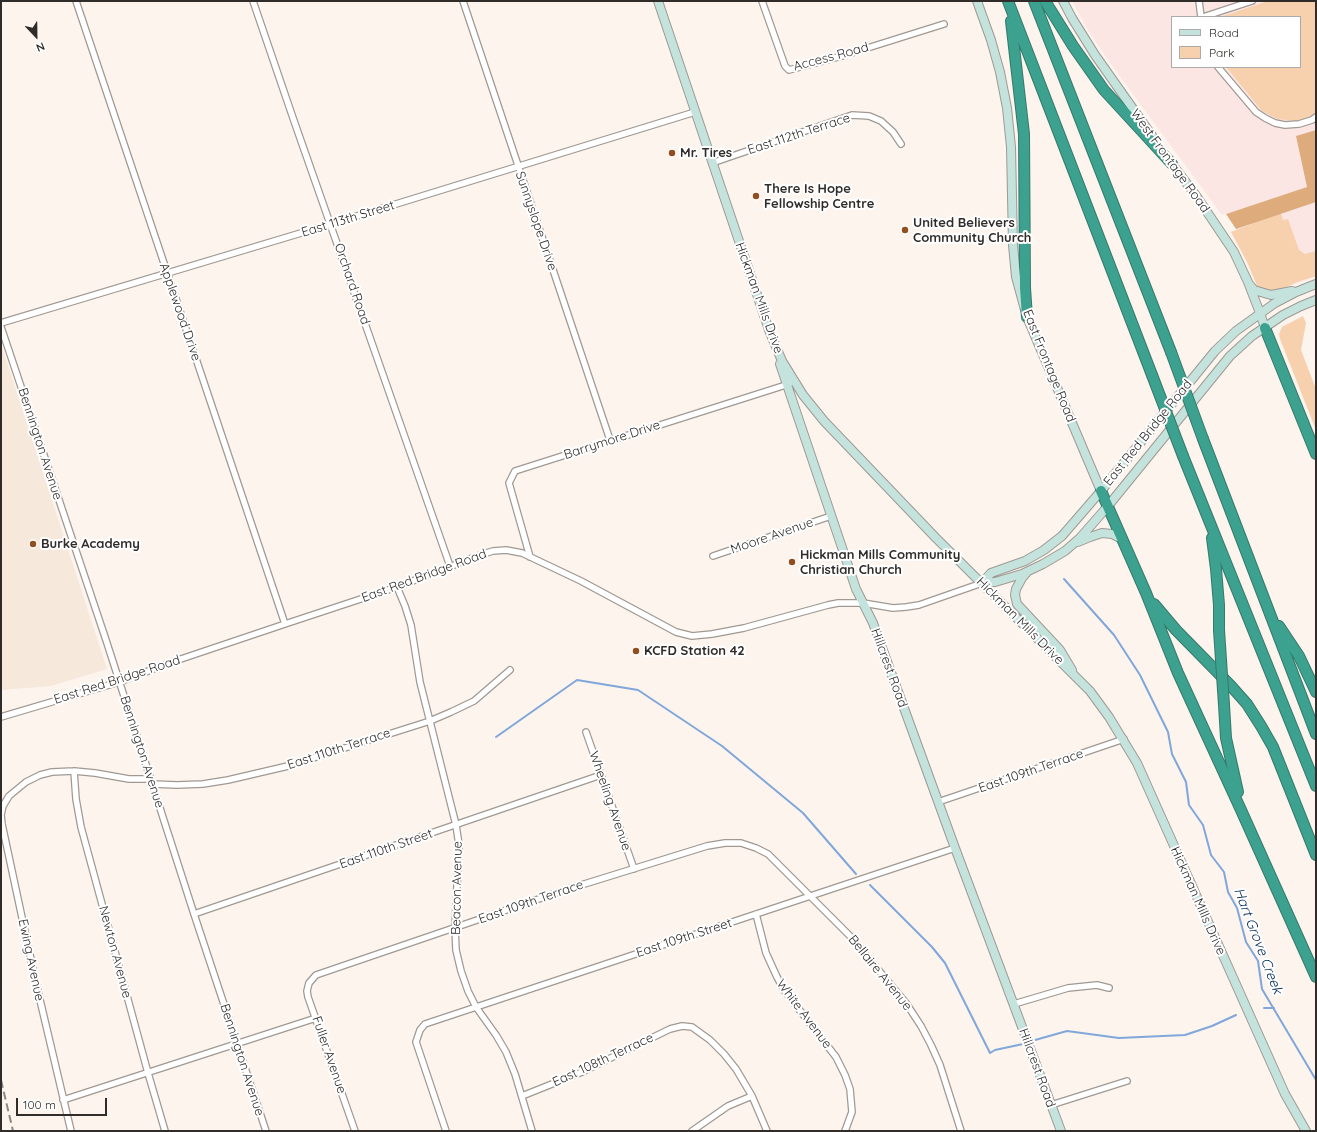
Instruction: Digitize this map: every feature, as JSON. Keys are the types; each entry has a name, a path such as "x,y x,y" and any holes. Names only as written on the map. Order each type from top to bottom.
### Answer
{"highway":[{"path":"1034,1 1171,352 1202,439 1316,734"},
{"path":"1045,1 1073,46 1104,90 1172,164"},
{"path":"1008,2 1024,134 1025,288 1027,317"},
{"path":"1008,2 1209,523 1316,786"},
{"path":"1265,328 1316,454"},
{"path":"1101,491 1146,593 1178,672 1316,977"},
{"path":"1209,523 1216,569 1219,605 1219,630 1226,738 1241,810"},
{"path":"1146,593 1176,630 1247,704 1262,726 1273,747 1316,854"},
{"path":"1269,612 1299,656 1316,692"}],"street":[{"name":"Applewood Drive","path":"76,1 285,624"},
{"name":"Orchard Road","path":"253,1 450,566"},
{"name":"Sunnyslope Drive","path":"463,1 610,440"},
{"name":"Hickman Mills Drive","path":"658,1 769,330 782,361 803,395 824,421 924,526 1090,692 1110,716 1137,763 1282,1088 1306,1131"},
{"name":"Access Road","path":"762,1 785,66 790,70 842,56 944,24"},
{"name":"East Frontage Road","path":"977,1 991,40 1007,108 1011,146 1013,244 1016,277 1027,317 1101,491"},
{"name":"West Frontage Road","path":"1063,1 1094,55 1197,197 1234,252 1248,282 1265,328"},
{"path":"1199,1 1202,16"},
{"path":"1205,16 1252,1"},
{"path":"1219,68 1256,112 1264,118 1274,123 1285,125 1299,124 1312,120 1316,117"},
{"name":"East 113th Street","path":"1,323 331,224 695,112"},
{"name":"East 112th Terrace","path":"712,163 852,115 869,116 881,121 893,132 901,144"},
{"path":"1248,282 1254,290 1271,295 1316,284"},
{"name":"East Red Bridge Road","path":"982,583 991,573 1024,561 1044,550 1062,536 1101,491 1215,351 1236,331 1260,312 1280,300 1316,284"},
{"name":"East Red Bridge Road","path":"1,717 119,682 172,662 397,587 493,551 511,551 522,553 581,581 676,632 692,636 744,628 838,603 863,603 893,608 919,605 982,583 995,582 1043,564 1074,544 1108,506 1230,356 1252,336 1283,316 1316,300"},
{"name":"Bennington Avenue","path":"1,327 106,640 194,914 266,1131"},
{"name":"Hillcrest Road","path":"769,330 856,589 873,623 1061,1131"},
{"name":"Barrymore Drive","path":"530,557 508,483 515,471 795,382"},
{"name":"Moore Avenue","path":"713,556 831,516"},
{"path":"1074,544 1090,536 1102,533 1112,534 1122,539"},
{"path":"1030,570 1022,578 1016,589 1015,595 1017,604 1060,650 1076,678"},
{"name":"Beacon Avenue","path":"397,587 411,625 420,682 456,825 459,845 455,928 456,950 461,971 468,991 476,1007 506,1052 515,1074 532,1131"},
{"name":"East 110th Terrace","path":"13,792 26,782 52,772 74,771 96,773 177,785 203,784 248,776 288,766 430,720 474,701 510,670"},
{"name":"Wheeling Avenue","path":"586,732 634,869"},
{"name":"East 109th Terrace","path":"938,802 1124,739"},
{"name":"Newton Avenue","path":"74,771 76,799 81,828 165,1131"},
{"name":"East 110th Street","path":"194,914 601,775"},
{"name":"Ewing Avenue","path":"13,792 3,806 1,815 2,824 71,1131"},
{"name":"East 109th Terrace","path":"313,979 316,975 565,890 707,846 725,843 741,843 754,847"},
{"name":"Bellaire Avenue","path":"754,847 768,854 851,936 906,1003 921,1026 940,1065 961,1131"},
{"name":"East 109th Street","path":"446,1131 416,1042 420,1030 425,1024 955,848"},
{"name":"White Avenue","path":"756,914 766,953 776,977 784,990 836,1057 845,1074 850,1088 852,1112 845,1131"},
{"name":"Fuller Avenue","path":"313,979 309,983 307,991 308,997 355,1131"},
{"path":"1014,1004 1068,988 1097,985 1109,988"},
{"path":"63,1100 237,1045 316,1018"},
{"name":"East 108th Terrace","path":"522,1096 588,1070 670,1029 684,1026 692,1028 710,1040 724,1054 736,1069 752,1096"},
{"path":"1051,1105 1127,1081"},
{"path":"692,1131 728,1106 752,1096 767,1131"}],"shaded area":[{"path":"1072,1 1316,1 1316,130 1296,136 1307,187 1222,215 1110,63 1089,32"},
{"path":"1316,130 1316,202 1236,229 1226,214 1307,187 1296,136"},
{"path":"1316,202 1316,277 1271,292 1236,229"},
{"name":"Burke Academy","path":"1,344 107,669 51,686 1,690"}],"green space":[{"path":"1268,1 1316,1 1316,115 1297,121 1277,119 1262,111 1227,68 1301,68 1301,16 1223,16"},
{"path":"1281,213 1283,220 1288,219 1299,250 1305,254 1316,251 1316,276 1270,293 1258,288 1247,262 1231,232 1254,223 1255,220"},
{"path":"1303,316 1306,323 1301,350 1316,389 1316,430 1279,334 1282,327"}],"waterway":[{"name":"Hart Grove Creek","path":"1064,579 1114,635 1140,675 1168,732 1172,754 1186,782 1189,805 1203,825 1211,855 1224,872 1228,892 1237,908 1246,942 1258,961 1262,989 1316,1080"},
{"path":"496,737 577,680 638,690 722,746 803,813 856,874"},
{"path":"870,885 932,947 945,963 990,1053 995,1050 1023,1044"},
{"name":"Hart Grove Creek","path":"1264,1008 1274,1008"},
{"path":"1035,1040 1067,1031 1119,1038 1185,1035 1212,1026 1236,1015"}],"railway":[{"path":"1,1080 13,1131"}],"place":[{"name":"Mr. Tires","path":"672,153"},
{"name":"There Is Hope Fellowship Centre","path":"756,196"},
{"name":"United Believers Community Church","path":"905,230"},
{"name":"Burke Academy","path":"33,544"},
{"name":"Hickman Mills Community Christian Church","path":"792,562"},
{"name":"KCFD Station 42","path":"636,651"}]}
